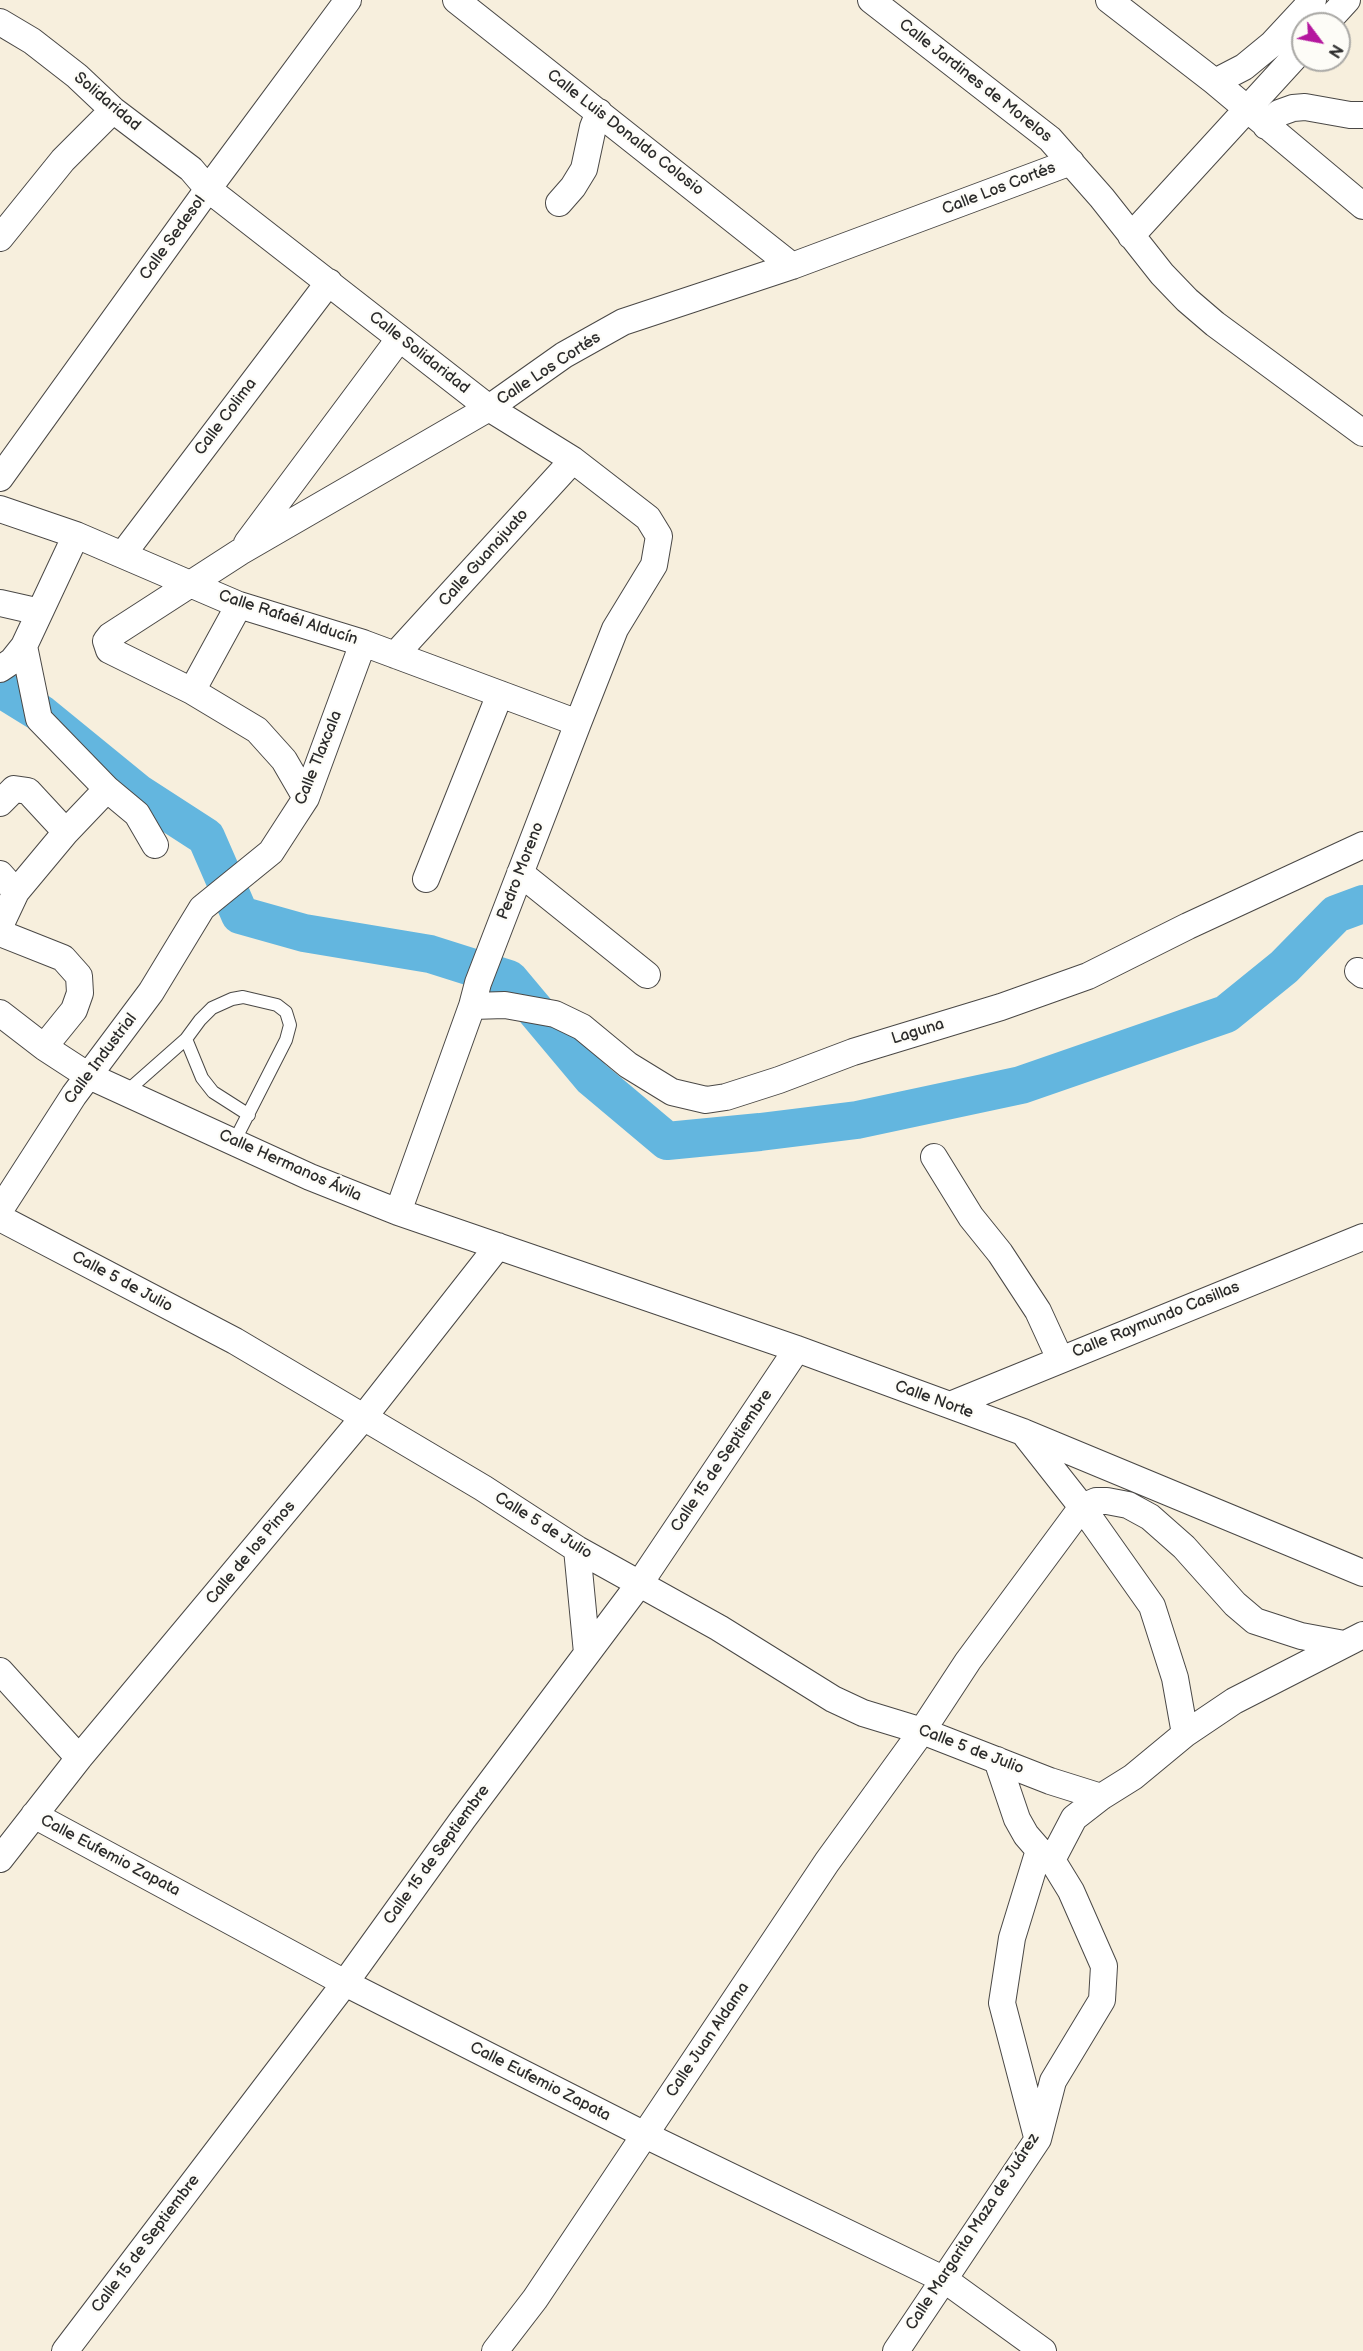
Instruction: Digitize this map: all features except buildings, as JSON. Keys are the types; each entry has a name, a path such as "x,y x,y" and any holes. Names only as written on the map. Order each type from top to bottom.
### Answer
{"street":[{"name":"Calle Sedesol","path":"0,478 208,189 348,0"},
{"name":"Calle Luis Donaldo Colosio","path":"456,0 792,266"},
{"name":"Calle Jardines de Morelos","path":"872,0 1050,139 1102,198 1162,274 1187,300 1215,324 1363,433"},
{"path":"1109,0 1137,8 1215,82 1363,206"},
{"path":"1215,82 1244,67 1272,44 1313,0"},
{"path":"1336,12 1347,0"},
{"name":"Solidaridad","path":"0,22 32,40 77,76 113,110 178,158 208,189"},
{"path":"1131,236 1257,118 1291,66"},
{"path":"1257,118 1305,107 1363,115"},
{"path":"0,238 63,160 113,110"},
{"path":"559,203 573,187 584,169 599,111"},
{"name":"Calle Los Cortés","path":"192,691 109,650 106,646 110,636 189,583 489,408 564,355 623,322 792,266 1071,162"},
{"name":"Calle Solidaridad","path":"208,189 489,408 573,460 648,518 659,536"},
{"name":"Calle Colima","path":"123,554 329,282"},
{"path":"240,552 399,339"},
{"name":"Calle Guanajuato","path":"396,655 573,460"},
{"name":"Calle Rafaél Alducín","path":"0,509 76,535 239,605 363,643 578,723"},
{"path":"76,535 16,660 39,719 107,789 137,814 155,845"},
{"name":"Pedro Moreno","path":"398,1212 520,873 615,629 654,565 659,536"},
{"path":"0,603 40,612"},
{"path":"239,605 192,691 257,730 284,760 306,798"},
{"name":"Calle Tlaxcala","path":"202,908 271,852 306,798 363,643"},
{"path":"426,879 500,694"},
{"path":"0,803 15,789 28,791 66,832"},
{"path":"0,926 8,883 66,832 107,789"},
{"name":"Laguna","path":"475,994 505,1005 555,1014 582,1027 628,1065 672,1092 706,1100 726,1097 854,1052 1001,1007 1088,976 1188,926 1363,844"},
{"path":"520,873 647,975"},
{"name":"Calle Industrial","path":"0,1210 87,1075 151,992 202,908"},
{"path":"0,933 63,958 79,976 80,993 74,1010 44,1047"},
{"name":"Calle Hermanos Ávila","path":"0,1013 44,1047 87,1075 310,1177 398,1212 498,1246"},
{"path":"934,1157 971,1217 999,1253 1038,1311 1060,1359"},
{"name":"Calle 5 de Julio","path":"0,1218 235,1341 483,1488 577,1549 729,1634 833,1700 863,1713 922,1731 1050,1781 1101,1797"},
{"name":"Calle Raymundo Casillas","path":"950,1405 1363,1237"},
{"name":"Calle Norte","path":"498,1246 797,1349 1023,1432 1363,1573"},
{"name":"Calle de los Pinos","path":"0,1859 79,1758 363,1418 498,1246"},
{"name":"Calle 15 de Septiembre","path":"65,2351 345,1983 463,1819 640,1583 797,1349"},
{"path":"1023,1432 1082,1507 1152,1606 1175,1677 1185,1734"},
{"path":"1082,1507 1096,1501 1107,1500 1128,1505 1143,1513 1184,1547 1235,1604 1256,1621 1301,1636 1354,1640"},
{"name":"Calle Juan Aldama","path":"495,2351 535,2299 827,1862 922,1731 968,1661 1082,1507"},
{"path":"577,1549 587,1653"},
{"path":"1038,2139 1002,2003 1012,1938 1045,1855 1074,1818 1132,1777 1185,1734 1234,1701 1354,1640"},
{"path":"0,1671 79,1758"},
{"name":"Calle Margarita Maza de Juárez","path":"896,2351 1038,2139 1053,2081 1102,2000 1104,1966 1071,1891 1045,1855 1026,1835 1017,1819 997,1760"},
{"name":"Calle Eufemio Zapata","path":"34,1815 345,1983 645,2135 945,2280 1043,2351"}],"lane":[{"path":"126,1092 186,1039 212,1008 243,997 277,1005 286,1012 290,1025 286,1040 234,1142"},
{"path":"186,1039 202,1078 213,1092 249,1115"}],"waterway":[{"path":"0,688 40,713 138,793 206,837 240,915 304,933 430,954 509,979 592,1078 667,1141 857,1120 1021,1085 1226,1014 1284,967 1336,914 1363,904"}]}
